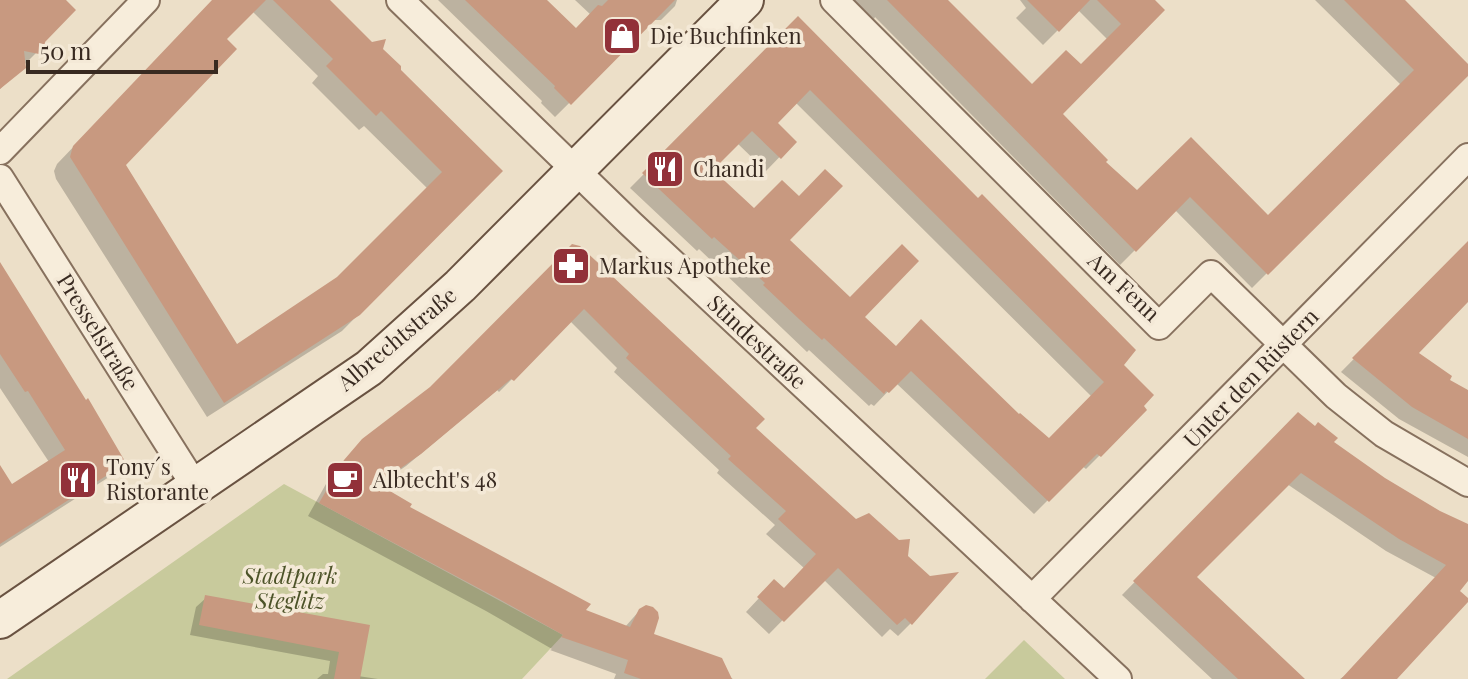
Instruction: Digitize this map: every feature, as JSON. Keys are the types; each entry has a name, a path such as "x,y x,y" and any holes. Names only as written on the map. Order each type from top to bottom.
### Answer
{"street":[{"path":"0,151 146,0"},
{"name":"Stindestraße","path":"400,0 575,171 1118,679"},
{"name":"Albrechtstraße","path":"0,620 369,368 460,286 745,0"},
{"name":"Am Fenn","path":"834,0 1159,326 1211,274 1336,396 1384,434 1468,483"},
{"name":"Unter den Rüstern","path":"1032,599 1468,157"},
{"name":"Presselstraße","path":"0,178 195,486"}],"green space":[{"name":"Stadtpark Steglitz","path":"284,484 563,635 522,679 7,679"},
{"path":"1024,640 1065,679 985,679"}],"building":[{"path":"0,0 66,0 76,10 45,42 46,46 39,54 24,51 26,68 0,89"},
{"path":"212,0 266,0 227,39 237,49 126,165 237,344 337,277 442,172 381,111 376,116 326,66 333,59 273,0 330,0 372,42 386,39 383,49 401,66 401,70 503,171 360,315 224,403 70,157 73,146"},
{"path":"465,0 547,0 576,28 598,5 602,6 608,0 675,0 571,105"},
{"path":"887,0 948,0 1032,84 1066,50 1081,64 1121,24 1097,0 1155,0 1165,10 1063,114 1108,160 1106,162 1137,190 1191,137 1268,215 1414,70 1344,0 1405,0 1468,64 1468,76 1268,275 1190,197 1136,252"},
{"path":"1027,0 1090,0 1059,32"},
{"path":"798,16 978,198 982,194 1136,350 1124,365 1154,395 1144,406 1147,410 1101,457 1097,454 1049,502 911,371 889,393 886,391 884,394 642,173","holes":["810,90 1104,382 1049,438 1019,414 921,319 896,346 865,317 919,261 902,244 850,297 790,240 843,186 825,169 799,196 782,180 754,208 713,170 752,131 781,159 797,142 778,123"]},
{"path":"1468,241 1468,302 1419,353 1452,376 1450,380 1468,390 1468,439 1412,407 1352,358"},
{"path":"572,244 580,246 765,419 756,428 856,519 869,513 899,540 910,539 908,556 930,576 959,572 912,625 905,618 897,625 838,568 784,622 757,597 774,579 784,588 816,554 778,519 786,511 728,459 731,456 626,358 629,354 584,309 514,381 511,379 421,454 378,484 412,504 410,507 591,604 586,610 630,627 639,609 646,605 653,607 659,618 654,634 722,658 732,679 641,679 624,673 628,660 561,637 563,635 499,599 319,503 344,460 362,439 430,387"},
{"path":"0,262 126,463 0,544 0,465 12,484 65,450 28,391 25,392 0,354"},
{"path":"1298,412 1315,426 1318,422 1338,438 1334,442 1385,478 1468,524 1468,581 1460,591 1468,602 1397,679 1341,679 1446,565 1399,539 1301,473 1197,577 1305,679 1238,679 1133,581"},
{"path":"205,595 370,625 360,679 334,679 339,652 199,625"}],"place":[{"name":"Die Buchfinken","path":"622,36"},
{"name":"Chandi","path":"665,169"},
{"name":"Markus Apotheke","path":"571,266"},
{"name":"Tony´s Ristorante","path":"78,480"},
{"name":"Albtecht's 48","path":"345,480"}]}
